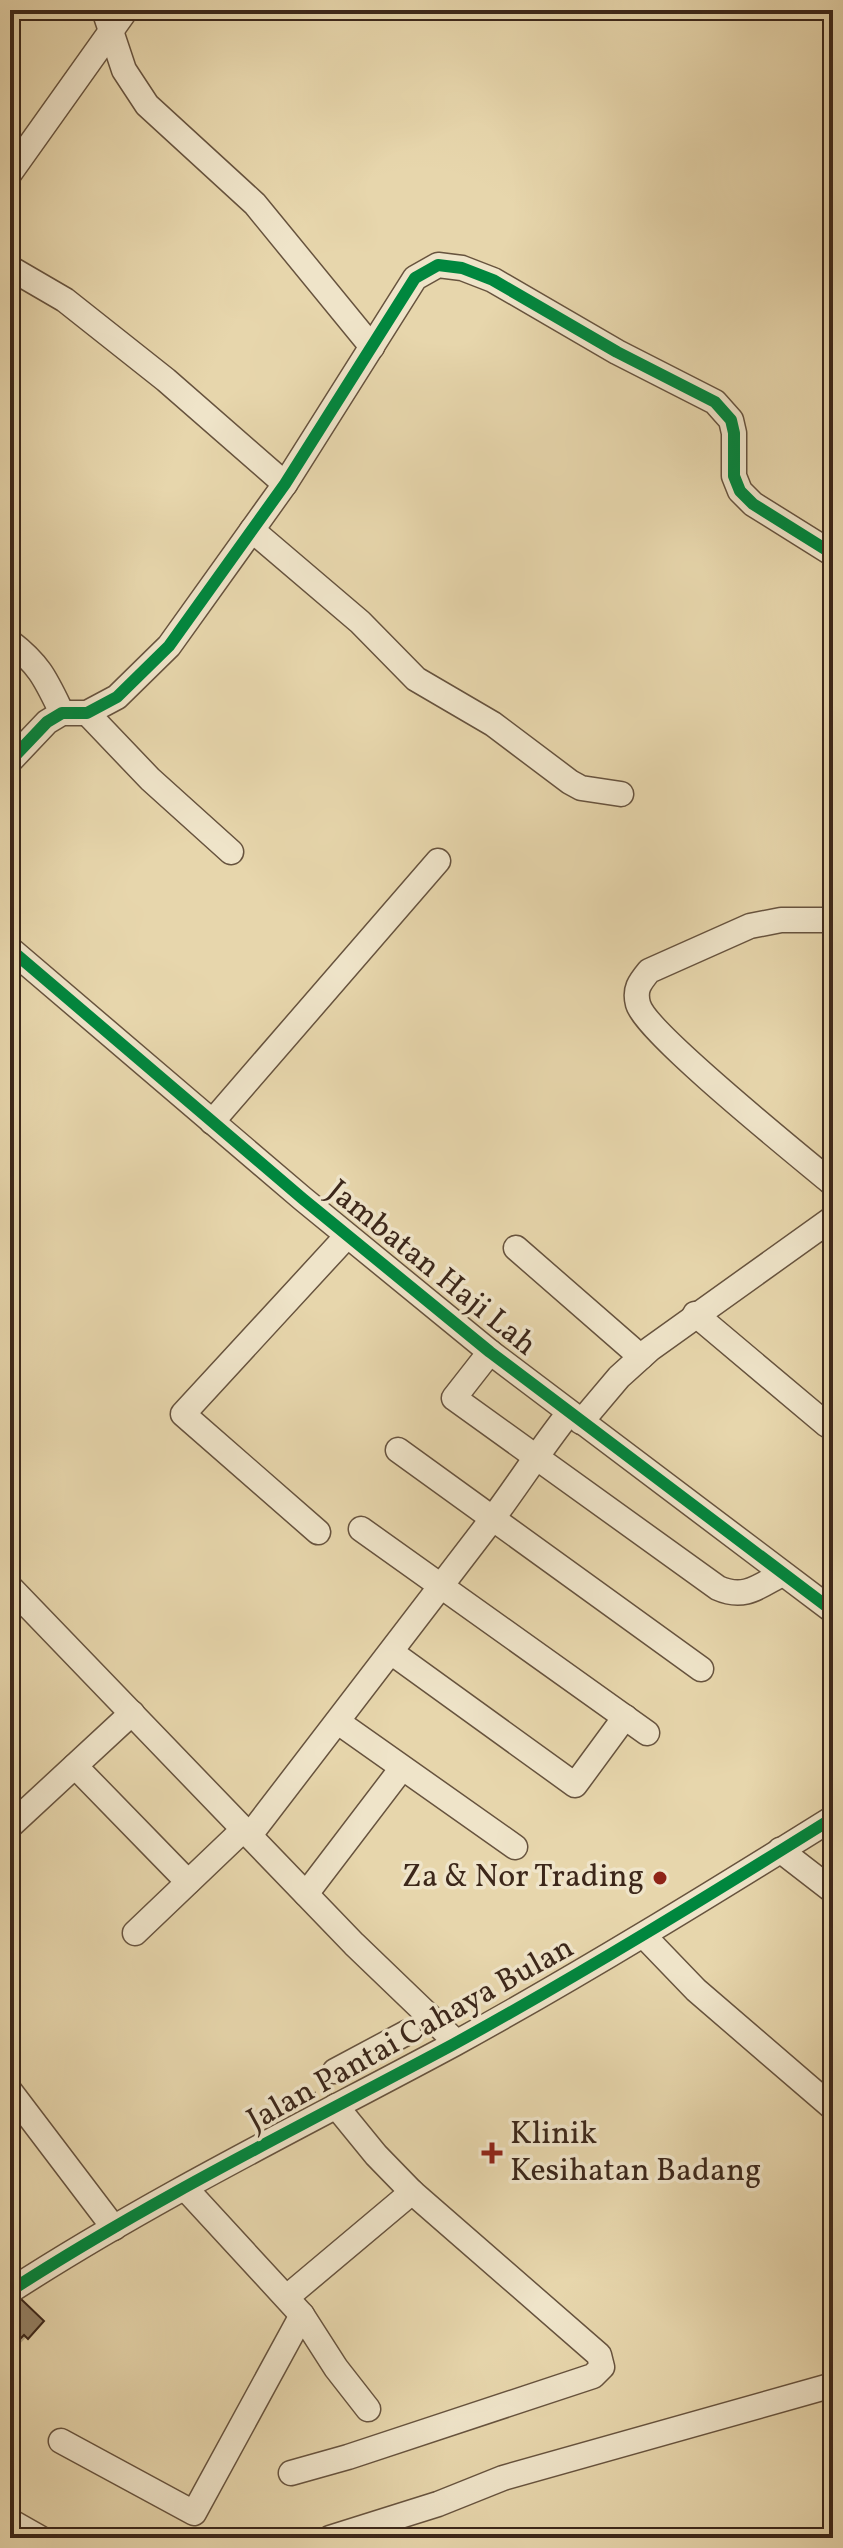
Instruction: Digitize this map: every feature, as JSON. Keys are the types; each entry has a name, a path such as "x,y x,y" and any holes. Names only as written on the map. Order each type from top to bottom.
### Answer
{"street":[{"path":"10,173 113,16"},
{"path":"113,16 124,70 147,105 255,204 372,347"},
{"path":"10,761 47,722 62,713 87,713 117,697 169,646 285,484 415,278 438,265 462,268 493,280 617,352 715,402 731,420 734,476 740,491 753,504 833,554"},
{"path":"10,268 65,300 166,380 285,484"},
{"path":"252,530 360,622 416,679 493,724 570,782 581,788 621,794"},
{"path":"10,642 39,669 62,713"},
{"path":"87,713 150,779 231,852"},
{"path":"212,1122 438,861"},
{"path":"833,920 781,920 750,926 649,971 636,992 638,1007 660,1033 833,1184"},
{"name":"Jambatan Haji Lah","path":"10,949 347,1236 490,1352 833,1611"},
{"path":"135,1933 247,1832 338,1722 535,1458 641,1357 695,1314 833,1218"},
{"path":"318,1532 183,1414 347,1236"},
{"path":"516,1248 641,1357"},
{"path":"695,1314 827,1425"},
{"path":"490,1352 445,1392 718,1588 744,1594 782,1574"},
{"path":"398,1450 701,1669"},
{"path":"361,1529 647,1733"},
{"path":"10,1587 306,1894 456,2042"},
{"path":"391,1652 575,1785 625,1717"},
{"path":"12,1819 132,1713"},
{"path":"338,1722 515,1847"},
{"path":"75,1766 188,1882"},
{"path":"306,1894 402,1768"},
{"name":"Jalan Pantai Cahaya Bulan","path":"10,2291 114,2228 644,1936 833,1818"},
{"path":"780,1850 833,1891"},
{"path":"644,1936 696,1990 833,2108"},
{"path":"335,2071 408,2032"},
{"path":"362,2057 378,2084"},
{"path":"10,2091 114,2228"},
{"path":"291,2473 593,2376 602,2367 599,2355 412,2192 376,2155 336,2106"},
{"path":"186,2189 295,2306 336,2368 368,2409"},
{"path":"61,2441 194,2513 295,2306 412,2192"},
{"path":"330,2538 402,2528 503,2478 833,2385"},
{"path":"10,2521 40,2538"}],"building":[{"path":"315,2093 317,2098 305,2104 303,2100"},
{"path":"21,2299 44,2321 28,2339 24,2335 10,2349 10,2311"}],"cycle path":[{"path":"10,761 47,722 62,713 87,713 117,697 169,646 285,484 415,278 438,265 462,268 493,280 617,352 715,402 731,420 734,476 740,491 753,504 833,554"},
{"path":"10,949 303,1199 490,1352 833,1611"},
{"path":"10,2291 118,2225 550,1990 833,1818"}],"place":[{"name":"Za & Nor Trading","path":"660,1878"},
{"name":"Klinik Kesihatan Badang","path":"492,2153"}]}
